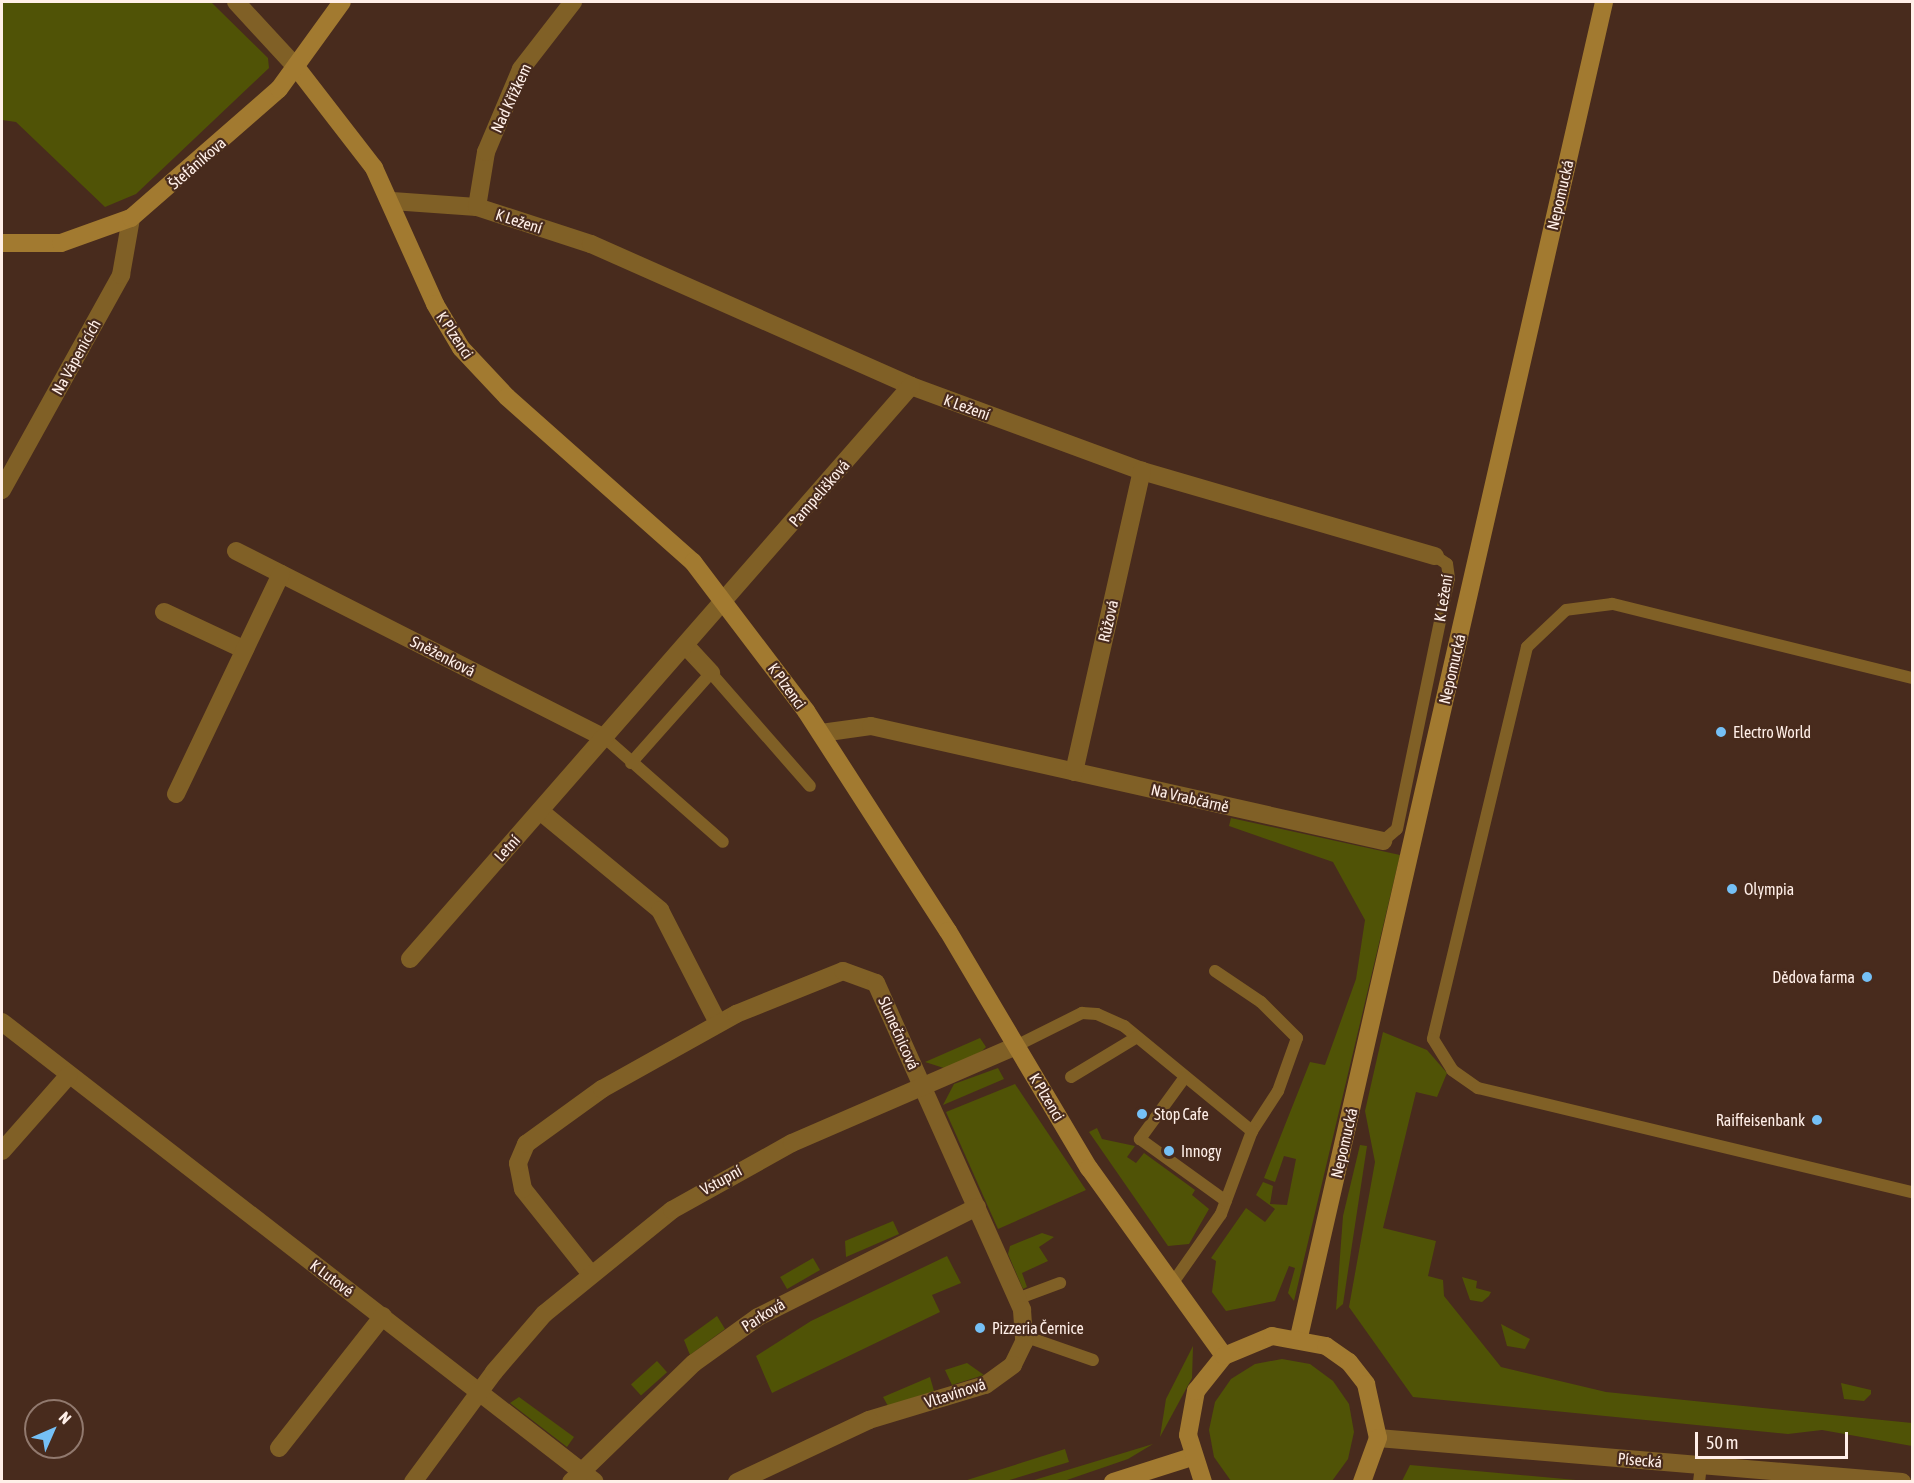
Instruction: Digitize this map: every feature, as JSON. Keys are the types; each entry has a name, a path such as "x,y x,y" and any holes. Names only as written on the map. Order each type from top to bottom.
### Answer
{"street":[{"path":"236,2 296,67"},
{"name":"Štefánikova","path":"2,243 61,243 131,218 201,162 296,67 342,2"},
{"name":"Nad Křížkem","path":"477,207 486,152 521,69 573,2"},
{"name":"Nepomucká","path":"1299,1337 1604,2"},
{"name":"K Plzenci","path":"296,67 359,144 392,201 435,304 461,348 507,397 665,535 727,601 820,733 1016,1046 1089,1168 1224,1356"},
{"name":"K Ležení","path":"392,201 477,207 591,244 911,386 1142,471 1435,556"},
{"name":"Na Vápenicích","path":"2,490 121,275 131,218"},
{"name":"Pampelišková","path":"727,601 911,386"},
{"name":"Růžová","path":"1074,772 1142,471"},
{"name":"Sněženková","path":"236,551 605,738"},
{"path":"176,794 280,574"},
{"name":"Letní","path":"410,959 727,601"},
{"path":"164,612 244,650"},
{"path":"686,646 711,673"},
{"name":"Na Vrabčárně","path":"820,733 871,726 1383,841"},
{"path":"540,812 660,910 718,1023"},
{"name":"Slunečnicová","path":"590,1273 522,1189 521,1153 536,1136 602,1089 718,1023 843,971 860,973 883,995 977,1207"},
{"name":"K Lutové","path":"2,1022 479,1391 575,1476 595,1482"},
{"name":"Vstupní","path":"413,1482 479,1391 544,1314 590,1273 711,1185 923,1086 1016,1046"},
{"path":"2,1151 69,1075"},
{"path":"977,1207 1017,1299 1024,1336"},
{"name":"Parková","path":"575,1476 694,1363 758,1317 977,1207"},
{"path":"279,1448 383,1316"},
{"name":"Vltavínová","path":"737,1482 869,1420 986,1385 1013,1365 1024,1336"},
{"path":"1203,1482 1192,1457 1189,1413 1208,1372 1224,1356 1247,1342 1299,1337 1349,1362 1366,1384 1378,1438 1362,1482"},
{"name":"Písecká","path":"1378,1438 1700,1473 1902,1482"},
{"path":"1113,1482 1192,1457"}],"lane":[{"name":"K Ležení","path":"1429,671 1449,578 1447,564 1435,556"},
{"path":"1912,678 1612,604 1566,610 1527,647 1433,1039 1452,1070 1478,1088 1912,1192"},
{"path":"1429,671 1451,674"},
{"name":"Na Vrabčárně","path":"1383,841 1396,829 1429,671"},
{"path":"632,763 711,673 810,786"},
{"path":"605,738 723,842"},
{"path":"1172,1284 1226,1201 1252,1131 1278,1091 1297,1038 1262,1002 1215,971"},
{"path":"1016,1046 1082,1013 1112,1019 1252,1131"},
{"path":"1071,1077 1137,1037"},
{"path":"1185,1077 1140,1138 1226,1201"},
{"path":"1017,1299 1060,1283"},
{"path":"1024,1336 1093,1360"}],"shaded area":[{"path":"2,2 211,2 268,58 269,68 136,194 105,207 16,122 2,120"},
{"path":"1231,818 1400,855 1294,1301 1288,1293 1295,1268 1289,1266 1275,1301 1226,1311 1212,1292 1216,1261 1211,1258 1246,1208 1265,1222 1275,1209 1256,1195 1263,1182 1273,1186 1270,1204 1287,1205 1296,1159 1284,1156 1275,1182 1264,1178 1310,1062 1325,1065 1356,979 1365,920 1333,862 1229,826"},
{"path":"1383,1032 1427,1050 1447,1073 1437,1097 1416,1092 1383,1228 1436,1241 1428,1276 1443,1280 1444,1296 1501,1367 1606,1392 1912,1423 1912,1446 1822,1430 1788,1434 1413,1397 1349,1307 1375,1162 1365,1111"},
{"path":"980,1038 986,1047 982,1051 947,1069 925,1062"},
{"path":"998,1068 1004,1079 943,1105 954,1084"},
{"path":"1015,1084 1086,1190 998,1229 946,1112"},
{"path":"1097,1128 1102,1139 1135,1146 1127,1157 1136,1163 1144,1153 1195,1190 1192,1195 1209,1209 1189,1244 1168,1246 1089,1132"},
{"path":"1360,1145 1367,1146 1343,1304 1336,1310 1343,1216"},
{"path":"893,1221 899,1234 846,1257 845,1241"},
{"path":"1042,1233 1054,1237 1039,1247 1048,1261 1022,1273 1027,1287 1023,1289 1008,1254 1010,1246"},
{"path":"947,1256 961,1283 932,1295 940,1312 772,1393 756,1356 811,1321"},
{"path":"813,1258 820,1270 787,1289 780,1277"},
{"path":"1462,1277 1477,1281 1476,1288 1491,1292 1489,1296 1482,1302 1470,1300"},
{"path":"717,1316 725,1329 690,1355 684,1340"},
{"path":"1501,1324 1530,1339 1525,1349 1507,1346"},
{"path":"1193,1346 1192,1378 1160,1437 1166,1399"},
{"path":"1282,1359 1310,1364 1333,1381 1349,1404 1354,1432 1348,1459 1332,1481 1231,1481 1214,1457 1209,1430 1215,1402 1231,1379 1255,1364"},
{"path":"657,1361 667,1372 641,1396 631,1384"},
{"path":"967,1363 984,1375 952,1385 945,1370"},
{"path":"930,1377 934,1391 888,1406 883,1397"},
{"path":"1841,1383 1871,1390 1871,1394 1864,1401 1844,1399"},
{"path":"519,1397 574,1437 567,1447 510,1403"},
{"path":"1153,1444 1128,1459 1064,1481 1031,1481"},
{"path":"1065,1449 1069,1462 1006,1481 964,1481"},
{"path":"1410,1465 1587,1481 1402,1481"}],"place":[{"name":"Electro World","path":"1721,732"},
{"name":"Olympia","path":"1732,889"},
{"name":"Dědova farma","path":"1867,977"},
{"name":"Stop Cafe","path":"1142,1114"},
{"name":"Raiffeisenbank","path":"1817,1120"},
{"name":"Innogy","path":"1169,1151"},
{"name":"Pizzeria Černice","path":"980,1328"}]}
